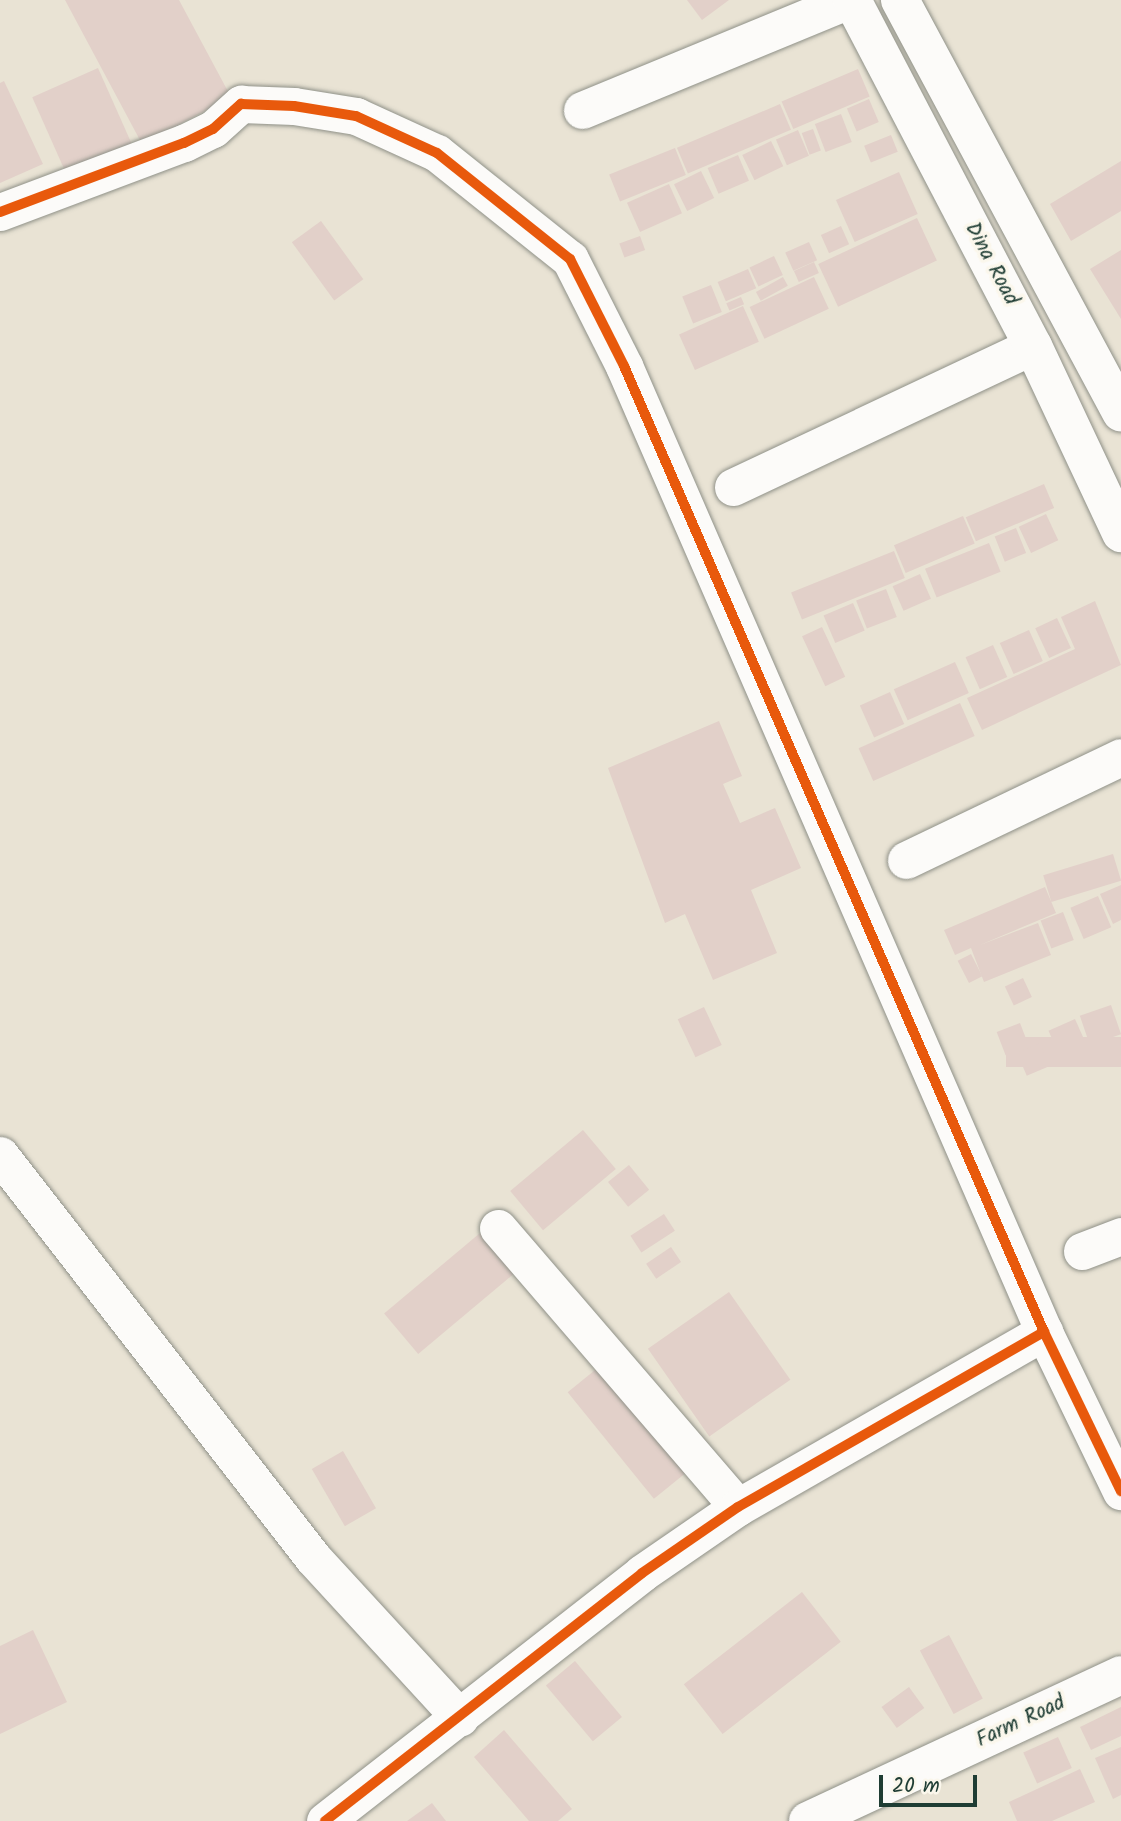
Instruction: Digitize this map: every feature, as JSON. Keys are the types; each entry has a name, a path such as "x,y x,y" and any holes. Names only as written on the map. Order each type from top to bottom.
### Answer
{"street":[{"path":"582,110 851,0"},
{"name":"Dina Road","path":"851,0 1033,346 1121,533"},
{"name":"Dina Road","path":"900,0 950,103 1120,407"},
{"path":"0,212 184,143 213,130 241,104 294,106 355,116 437,153 561,249 584,281 624,366 1044,1332 1121,1491"},
{"path":"733,487 1033,346"},
{"path":"906,860 1121,757"},
{"path":"0,1156 313,1558 460,1718"},
{"path":"498,1228 738,1507"},
{"path":"1082,1251 1121,1236"},
{"path":"325,1821 642,1573 738,1507 1044,1332"},
{"name":"Farm Road","path":"821,1818 1121,1675"}],"building":[{"path":"65,0 179,0 231,97 142,144"},
{"path":"687,0 729,0 702,20"},
{"path":"98,68 133,146 67,175 32,97"},
{"path":"858,69 870,97 793,129 782,101"},
{"path":"4,81 43,164 0,183 0,83"},
{"path":"869,99 879,122 857,131 847,108"},
{"path":"780,104 791,130 688,174 677,148"},
{"path":"841,114 852,142 826,152 815,124"},
{"path":"813,129 821,151 810,155 802,133"},
{"path":"798,130 809,156 787,165 776,139"},
{"path":"891,135 898,152 871,163 864,146"},
{"path":"771,141 783,166 755,180 742,155"},
{"path":"675,148 686,175 620,201 609,175"},
{"path":"738,155 749,181 719,194 708,168"},
{"path":"1121,161 1121,211 1071,241 1050,204"},
{"path":"701,171 714,198 687,211 674,184"},
{"path":"899,172 918,214 855,242 836,200"},
{"path":"669,184 682,213 640,232 627,203"},
{"path":"917,218 937,261 838,307 818,264"},
{"path":"321,221 363,279 334,300 292,242"},
{"path":"841,226 849,244 829,253 821,235"},
{"path":"640,236 645,250 624,258 619,244"},
{"path":"809,242 817,260 793,271 785,253"},
{"path":"1121,250 1121,319 1090,269"},
{"path":"774,256 783,275 758,286 750,267"},
{"path":"814,262 819,273 799,282 794,271"},
{"path":"748,269 756,288 726,301 718,282"},
{"path":"783,277 788,286 761,301 756,292"},
{"path":"814,277 829,309 764,339 750,307"},
{"path":"711,285 722,312 693,324 682,297"},
{"path":"741,297 744,304 729,311 726,303"},
{"path":"743,306 759,342 695,370 679,334"},
{"path":"1044,484 1054,508 976,541 966,517"},
{"path":"1046,514 1058,540 1031,553 1019,527"},
{"path":"963,516 975,544 906,573 894,545"},
{"path":"1016,528 1026,553 1005,562 995,537"},
{"path":"989,543 1001,572 937,598 925,569"},
{"path":"894,551 905,578 802,619 791,593"},
{"path":"920,574 931,599 904,611 893,586"},
{"path":"886,589 897,617 867,628 856,600"},
{"path":"1095,601 1121,665 982,730 967,698 1075,649 1061,617"},
{"path":"853,603 865,631 835,643 824,616"},
{"path":"1057,618 1071,648 1049,658 1035,628"},
{"path":"822,627 845,677 825,686 802,636"},
{"path":"1029,630 1043,661 1014,674 1000,643"},
{"path":"993,645 1007,677 980,689 966,657"},
{"path":"955,662 969,693 908,720 894,689"},
{"path":"890,692 904,724 874,737 860,705"},
{"path":"960,703 975,736 873,781 859,748"},
{"path":"719,721 742,776 723,784 740,823 775,808 801,868 751,890 777,953 713,980 685,914 665,923 608,768"},
{"path":"1113,854 1121,881 1051,902 1043,875"},
{"path":"1121,885 1121,920 1113,924 1100,894"},
{"path":"1045,887 1056,913 980,945 1038,923 1051,955 984,982 971,948 955,955 944,930"},
{"path":"1098,896 1111,927 1084,939 1070,908"},
{"path":"1063,912 1074,940 1051,949 1041,921"},
{"path":"971,954 982,976 969,983 958,961"},
{"path":"1023,978 1032,997 1014,1005 1005,986"},
{"path":"1111,1005 1121,1034 1090,1045 1080,1016"},
{"path":"704,1007 722,1045 695,1057 678,1019"},
{"path":"1075,1019 1088,1048 1062,1060 1049,1031"},
{"path":"1020,1023 1029,1046 1006,1055 997,1032"},
{"path":"1006,1037 1121,1037 1121,1067 1006,1067"},
{"path":"1040,1043 1050,1066 1027,1076 1017,1053"},
{"path":"583,1130 616,1169 543,1230 510,1191"},
{"path":"629,1165 649,1190 628,1207 608,1182"},
{"path":"664,1214 675,1231 641,1253 630,1236"},
{"path":"486,1228 520,1269 418,1354 384,1313"},
{"path":"671,1247 681,1262 656,1279 646,1264"},
{"path":"729,1292 790,1380 709,1436 648,1349"},
{"path":"605,1362 691,1468 654,1499 568,1392"},
{"path":"343,1451 376,1508 345,1526 312,1469"},
{"path":"802,1592 841,1642 723,1734 684,1684"},
{"path":"33,1630 67,1702 0,1734 0,1646"},
{"path":"949,1635 983,1699 954,1714 920,1650"},
{"path":"575,1661 622,1717 593,1741 546,1685"},
{"path":"909,1687 924,1708 897,1728 881,1707"},
{"path":"1121,1707 1121,1736 1091,1750 1080,1727"},
{"path":"504,1730 572,1809 558,1821 529,1821 474,1757"},
{"path":"1058,1737 1072,1768 1037,1784 1023,1752"},
{"path":"1121,1747 1121,1795 1113,1799 1095,1758"},
{"path":"1080,1769 1095,1802 1052,1821 1017,1821 1009,1802"},
{"path":"432,1803 446,1821 407,1821"}],"cycle path":[{"path":"0,212 184,143 213,129 241,104 294,106 356,116 437,153 570,259 624,366 1044,1332 1121,1491"},
{"path":"325,1821 642,1573 738,1507 1044,1332"}]}
